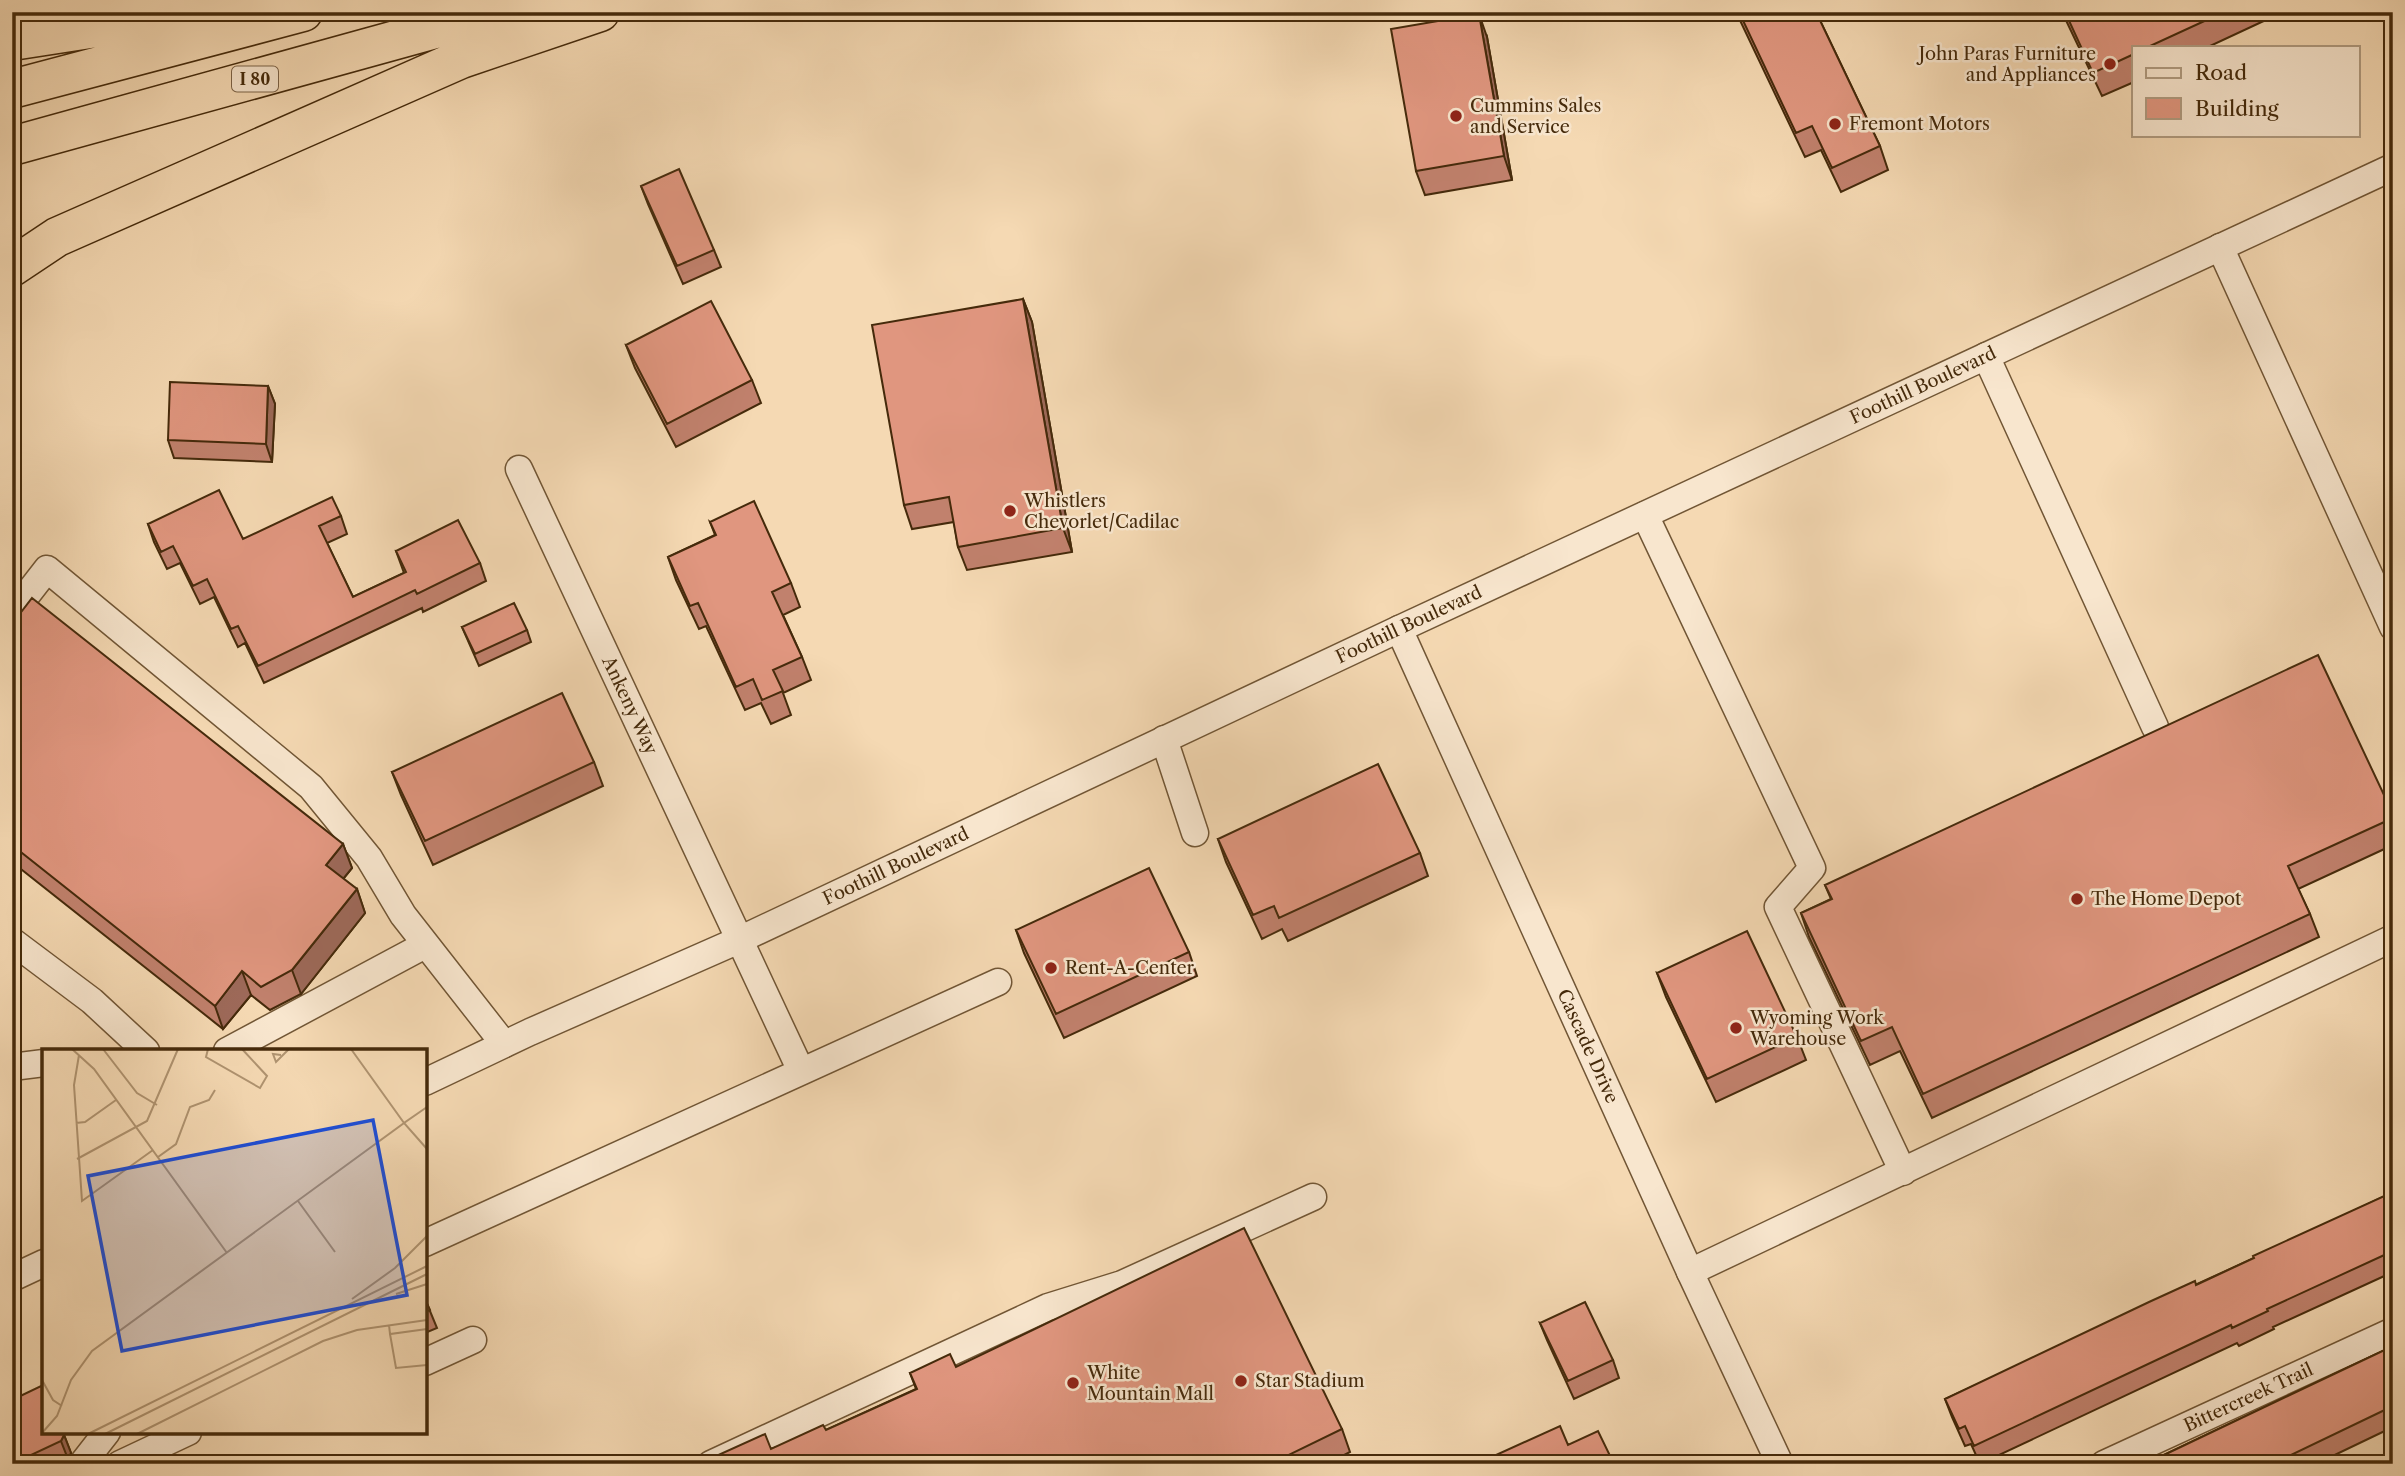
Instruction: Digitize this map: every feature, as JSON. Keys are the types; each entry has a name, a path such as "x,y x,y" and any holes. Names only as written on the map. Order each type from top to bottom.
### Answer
{"highway":[{"path":"12,41 200,12"},
{"path":"12,89 303,12"},
{"name":"I 80","path":"12,146 497,12"},
{"path":"12,267 57,237 449,65 600,12"}],"street":[{"name":"Foothill Boulevard","path":"427,1081 739,940 1399,629 2393,167"},
{"path":"2220,247 2393,627"},
{"path":"1986,356 2155,727"},
{"name":"Ankeny Way","path":"519,470 801,1072"},
{"path":"1645,515 1812,869 1778,907 1903,1172"},
{"path":"12,614 47,569 311,787 369,858 402,915 504,1044"},
{"name":"Cascade Drive","path":"1399,629 1690,1272 1780,1464"},
{"path":"1164,739 1195,833"},
{"path":"1690,1272 2393,938"},
{"path":"12,941 92,1001 142,1049"},
{"path":"231,1049 425,945"},
{"path":"427,1241 998,982"},
{"path":"12,1067 42,1063"},
{"path":"711,1464 1048,1307 1122,1284 1312,1197"},
{"path":"12,1278 42,1264"},
{"name":"Bittercreek Trail","path":"2104,1464 2393,1331"},
{"path":"427,1361 473,1340"},
{"path":"82,1464 103,1434"},
{"path":"120,1464 184,1434"}],"building":[{"path":"1739,12 1816,12 1880,146 1832,168 1812,126 1796,133"},
{"path":"2065,12 2224,12 2150,46 2132,46 2132,55 2093,73"},
{"name":"Cummins Sales and Service","path":"1479,14 1504,156 1416,171 1391,29"},
{"path":"679,169 714,250 677,266 641,186"},
{"path":"1023,299 1063,528 958,547 949,497 904,505 872,325"},
{"path":"711,301 752,380 667,424 626,345"},
{"path":"170,382 268,386 266,444 168,440"},
{"path":"219,490 243,539 332,497 341,516 319,526 353,597 406,572 396,551 458,520 480,563 417,594 415,590 258,666 238,626 231,629 207,579 193,586 173,546 161,552 148,524"},
{"path":"754,501 791,583 772,592 802,657 773,670 783,691 762,700 753,679 736,687 698,603 690,606 668,557 716,535 710,522"},
{"path":"32,598 343,844 326,865 357,889 292,970 261,987 242,971 215,1006 12,845 12,624"},
{"path":"514,603 527,630 475,654 462,627"},
{"name":"The Home Depot","path":"2318,655 2393,818 2288,866 2310,914 1923,1094 1892,1027 1861,1041 1801,913 1832,899 1825,885"},
{"path":"562,693 594,762 425,841 392,772"},
{"path":"1378,764 1420,853 1279,918 1274,906 1253,915 1218,839"},
{"path":"1149,868 1189,952 1056,1014 1016,930"},
{"name":"Wyoming Work Warehouse","path":"1747,931 1797,1037 1707,1079 1657,973"},
{"path":"2393,1192 2393,1251 1974,1446 1965,1426 1959,1429 1945,1399 2149,1302 2195,1281 2196,1285"},
{"path":"1244,1228 1342,1429 1270,1464 706,1464 705,1461 765,1434 771,1449 823,1425 826,1430 917,1389 910,1373 950,1354 956,1367"},
{"path":"1585,1302 1613,1360 1568,1381 1540,1323"},
{"path":"2393,1346 2393,1406 2272,1464 2145,1464"},
{"path":"41,1386 42,1434 64,1435 61,1441 12,1464 12,1400"},
{"path":"1560,1426 1568,1445 1598,1431 1614,1464 1487,1464 1485,1460"}],"place":[{"name":"John Paras Furniture and Appliances","path":"2110,64"},
{"name":"Cummins Sales and Service","path":"1456,116"},
{"name":"Fremont Motors","path":"1835,124"},
{"name":"Whistlers Chevorlet/Cadilac","path":"1010,511"},
{"name":"The Home Depot","path":"2077,899"},
{"name":"Rent-A-Center","path":"1051,968"},
{"name":"Wyoming Work Warehouse","path":"1736,1028"},
{"name":"Star Stadium","path":"1241,1381"},
{"name":"White Mountain Mall","path":"1073,1383"}]}
